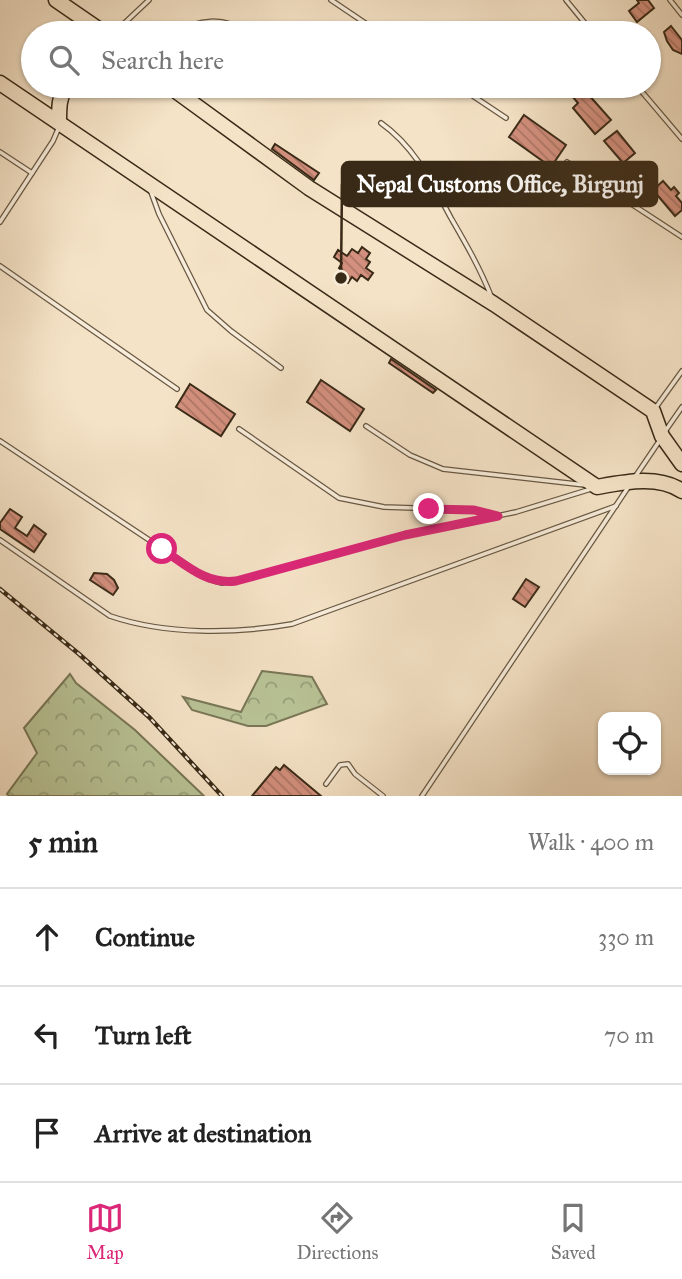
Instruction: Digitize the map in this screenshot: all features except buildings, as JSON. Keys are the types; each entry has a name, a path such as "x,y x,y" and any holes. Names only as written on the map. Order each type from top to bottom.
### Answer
{"highway":[{"path":"56,0 87,21"},
{"path":"0,83 21,97"},
{"path":"23,98 597,487 633,480 671,484 682,491"},
{"path":"59,122 58,106 61,98"},
{"path":"185,98 309,188 494,304 653,411 662,436 682,464"}],"lane":[{"path":"127,21 149,0"},
{"path":"331,0 362,21"},
{"path":"566,0 583,21"},
{"path":"670,0 682,15"},
{"path":"476,98 506,118"},
{"path":"647,98 682,139"},
{"path":"0,222 53,142 59,122"},
{"path":"381,123 397,135 422,164 482,273 494,304"},
{"path":"0,152 33,173"},
{"path":"567,162 682,237"},
{"path":"148,183 159,214 207,310 281,368"},
{"path":"0,266 177,388"},
{"path":"653,411 682,371"},
{"path":"422,796 682,407"},
{"path":"366,426 410,455 443,469 597,487"},
{"path":"239,429 339,498 384,507 474,510 498,516"},
{"path":"0,441 208,579 222,583 405,535 498,516 597,487"},
{"path":"0,540 110,615 154,625 208,632 239,632 292,624 616,506"},
{"path":"326,784 340,765 348,764 355,774 383,796"}],"green space":[{"path":"262,671 312,677 327,704 266,726 248,726 192,710 183,697 241,712"},
{"path":"70,674 76,683 135,730 204,796 9,796 7,794 37,753 24,728"}],"railway":[{"path":"0,589 79,654 150,718 222,796"}],"place":[{"name":"Nepal Customs Office, Birgunj","path":"341,278"}],"route":[{"path":"162,549 208,579 222,583 405,535 498,516 474,510 429,509"}]}
